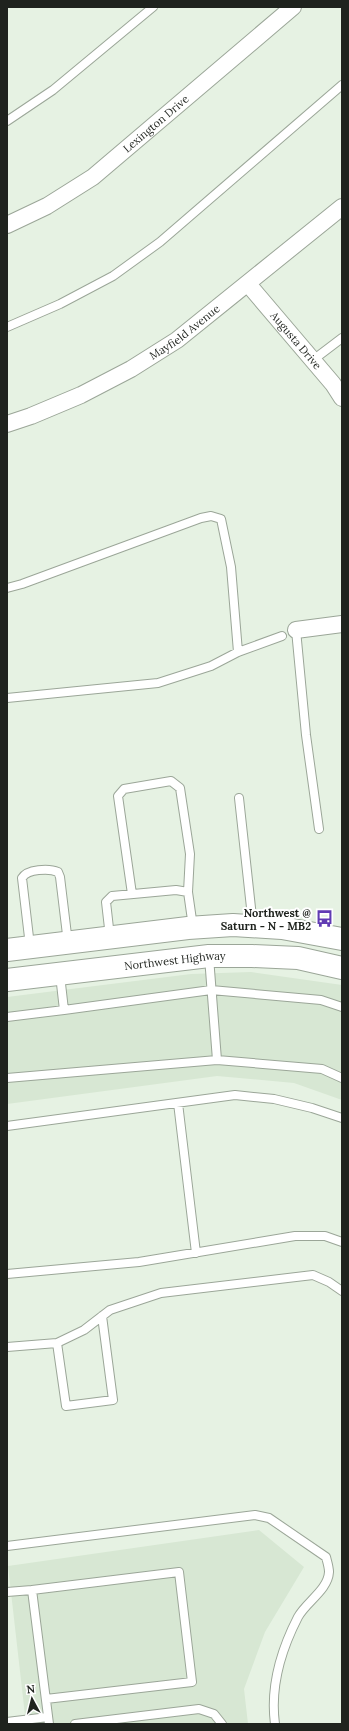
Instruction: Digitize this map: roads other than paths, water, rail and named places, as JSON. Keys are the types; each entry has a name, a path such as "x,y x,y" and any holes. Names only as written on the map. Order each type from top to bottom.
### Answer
{"main road":[{"path":"7,950 234,925 282,928 342,939"},
{"path":"200,928 209,956"},
{"name":"Northwest Highway","path":"7,980 209,956 298,958 342,968"}],"street":[{"name":"Lexington Drive","path":"7,225 47,206 93,177 293,7"},
{"name":"Mayfield Avenue","path":"7,424 81,395 131,369 177,340 342,207"},
{"name":"Augusta Drive","path":"248,284 333,384 342,398"},
{"path":"296,630 342,624"}],"lane":[{"path":"7,121 53,90 153,7"},
{"path":"7,327 60,304 113,276 160,242 342,85"},
{"path":"313,360 342,338"},
{"path":"7,588 30,581 201,518 211,516 221,519 231,567 238,652"},
{"path":"296,630 306,735 319,829"},
{"path":"7,698 158,683 211,666 238,652 282,636"},
{"path":"132,894 118,796 124,789 171,781 180,788 190,854 188,892 200,928"},
{"path":"239,798 253,926"},
{"path":"31,948 22,881 24,874 29,872 53,870 59,874 68,944"},
{"path":"110,938 106,902 112,896 176,890 188,892"},
{"path":"209,956 217,1060"},
{"path":"60,974 64,1010"},
{"path":"7,1017 211,990 321,1000 342,1007"},
{"path":"7,1078 217,1060 322,1069 342,1078"},
{"path":"7,1126 234,1095 274,1099 312,1108 342,1118"},
{"path":"178,1102 196,1253"},
{"path":"7,1274 139,1262 295,1236 325,1236 342,1242"},
{"path":"7,1347 57,1343 84,1330 110,1310 161,1293 313,1274 342,1291"},
{"path":"57,1343 66,1406 113,1400 102,1316"},
{"path":"7,1546 255,1515 268,1518 326,1557 329,1572 325,1583 299,1616 278,1666 272,1705 275,1724"},
{"path":"7,1592 179,1572 192,1682 46,1699"},
{"path":"7,1722 49,1720 32,1590"},
{"path":"75,1724 199,1709 214,1714 222,1724"}],"place":[{"name":"Northwest @ Saturn - N - MB2","path":"324,919"}]}
